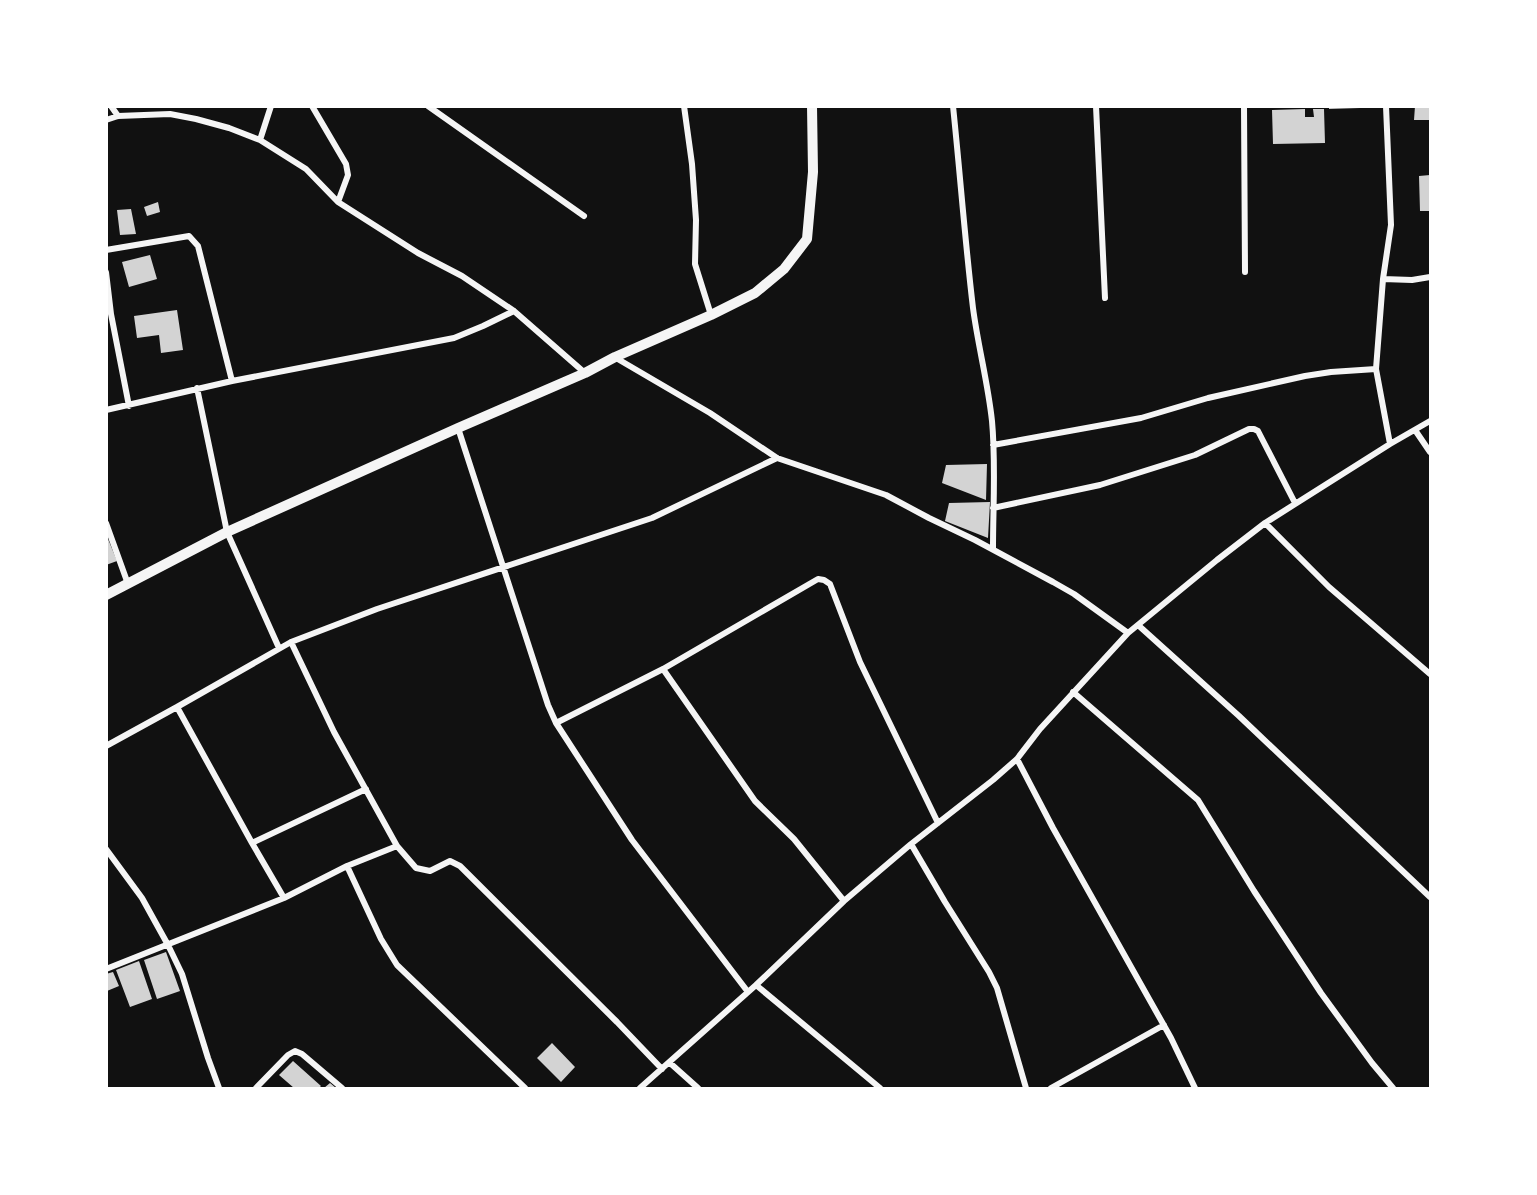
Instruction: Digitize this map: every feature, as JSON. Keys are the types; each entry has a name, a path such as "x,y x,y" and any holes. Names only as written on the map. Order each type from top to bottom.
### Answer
{"street":[{"path":"111,106 118,116"},
{"path":"260,140 272,106"},
{"path":"312,106 346,164 348,175 338,202"},
{"path":"428,106 585,216"},
{"path":"684,106 692,164 695,264 711,315"},
{"path":"106,595 227,532 585,373 755,293 784,269 807,239 813,172 812,106"},
{"path":"953,106 973,307 992,420 993,549"},
{"path":"1096,106 1105,298"},
{"path":"1244,106 1245,272"},
{"path":"1386,106 1391,225 1383,279 1376,369 1390,444"},
{"path":"106,120 118,116 170,114 229,128 260,140 306,169 338,202 418,253 462,276 514,311 585,373"},
{"path":"106,250 189,236 198,246 232,381"},
{"path":"106,272 111,314 129,406"},
{"path":"1383,279 1412,280 1431,277"},
{"path":"106,410 197,388 454,338 514,311"},
{"path":"615,357 710,412 777,458 886,495 993,549 1074,594 1128,633"},
{"path":"993,445 1141,418 1208,398 1305,376 1376,369"},
{"path":"197,388 227,532 279,648"},
{"path":"640,1089 756,985 844,901 1017,759 1040,729 1128,633 1216,560 1265,523 1390,444 1431,421"},
{"path":"458,428 548,705 556,723 632,840 748,992"},
{"path":"993,508 1100,485 1195,455 1250,429 1258,431 1294,503"},
{"path":"1415,430 1431,452"},
{"path":"106,746 291,642 377,609 652,518 777,458"},
{"path":"106,523 128,584"},
{"path":"1265,523 1329,587 1431,674"},
{"path":"556,723 663,669 818,579 824,580 830,584 860,662 938,823"},
{"path":"1138,625 1248,724 1431,897"},
{"path":"291,642 359,778 397,846 416,868 430,872 450,861 460,866 662,1069"},
{"path":"663,669 755,801 794,838 844,901"},
{"path":"1073,692 1197,800 1321,993 1393,1089"},
{"path":"177,707 284,898"},
{"path":"1017,759 1064,848 1164,1025 1195,1089"},
{"path":"252,843 366,789"},
{"path":"911,844 997,988 1026,1089"},
{"path":"106,969 284,898 347,866 397,846"},
{"path":"106,849 142,898 182,974 219,1089"},
{"path":"347,866 381,939 397,965 525,1089"},
{"path":"756,985 880,1089"},
{"path":"1051,1089 1164,1025"},
{"path":"256,1089 288,1054 295,1051 303,1054 342,1089"},
{"path":"669,1063 698,1089"}],"building":[{"path":"1329,106 1360,106 1360,108 1329,109"},
{"path":"1415,106 1430,106 1430,120 1414,120"},
{"path":"1305,109 1305,117 1314,117 1313,109 1324,109 1325,143 1273,144 1272,110"},
{"path":"1430,175 1430,211 1420,211 1419,176"},
{"path":"158,202 160,212 147,216 144,207"},
{"path":"131,209 136,234 120,235 117,210"},
{"path":"150,255 157,279 129,287 122,262"},
{"path":"177,310 183,350 161,353 159,335 137,338 134,316"},
{"path":"987,464 986,500 942,483 946,465"},
{"path":"990,502 988,538 945,521 949,503"},
{"path":"106,534 117,561 106,565"},
{"path":"166,952 180,991 157,999 144,960"},
{"path":"139,961 152,999 130,1007 116,970"},
{"path":"113,972 119,986 107,991 106,974"},
{"path":"552,1043 575,1067 561,1082 537,1058"},
{"path":"293,1061 321,1086 319,1088 294,1088 279,1075"},
{"path":"330,1083 336,1088 324,1088"}]}
